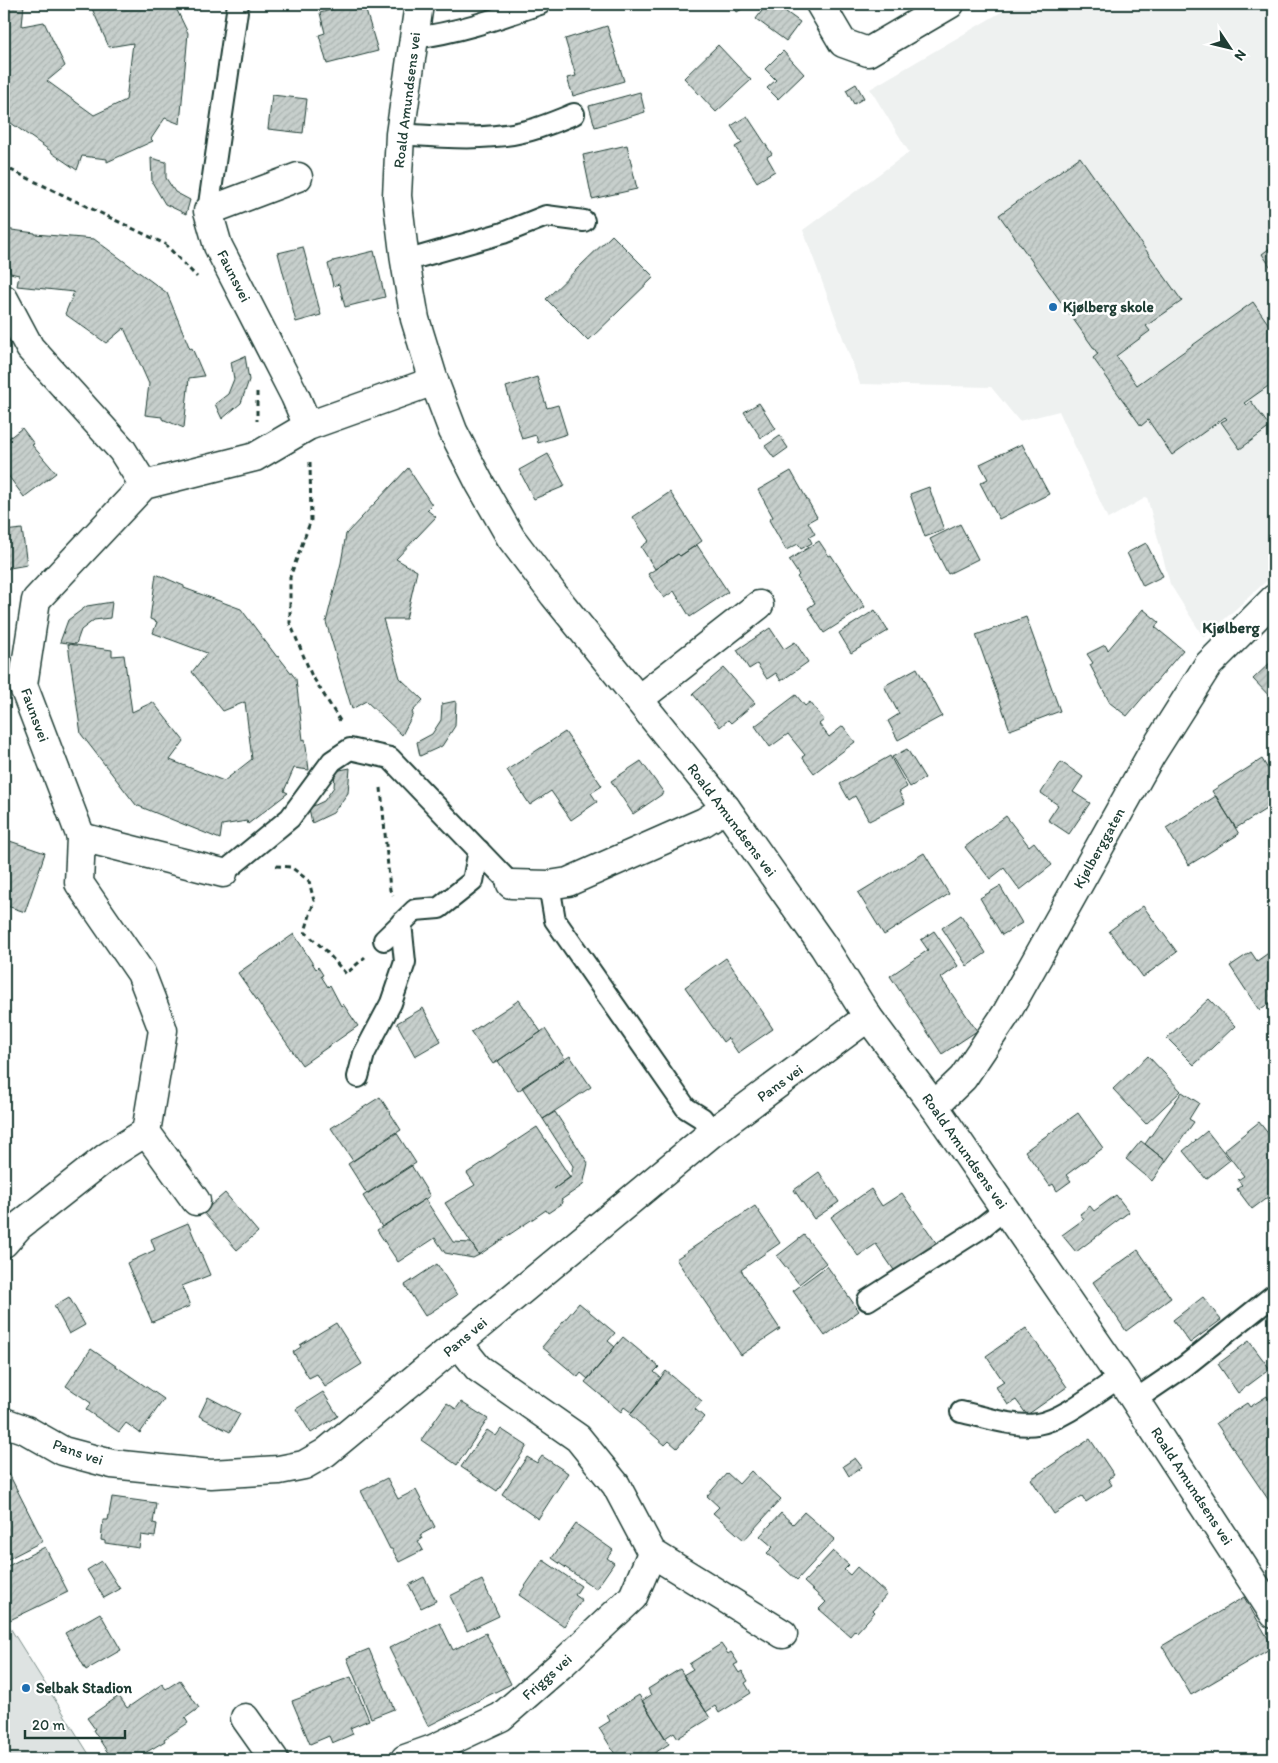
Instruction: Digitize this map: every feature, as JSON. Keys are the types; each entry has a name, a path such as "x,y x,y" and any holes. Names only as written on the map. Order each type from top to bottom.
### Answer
{"street":[{"name":"Roald Amundsens vei","path":"420,4 400,134 397,196 404,261 415,319 434,381 453,431 479,482 511,538 554,595 726,808 824,947 868,1016 1006,1209 1120,1377 1274,1614"},
{"path":"820,4 843,43 868,52 950,4"},
{"path":"208,211 298,177"},
{"name":"Faunsvei","path":"208,211 218,246 295,396 308,426"},
{"path":"4,299 30,348 122,450 144,485 255,457 308,426 434,381"},
{"name":"Faunsvei","path":"81,837 23,685 36,600 144,485"},
{"name":"Kjølberggaten","path":"934,1106 963,1078 1006,1014 1151,755 1208,665 1274,599"},
{"path":"639,699 759,605"},
{"path":"511,884 549,885 568,882 704,822 726,808"},
{"path":"196,1201 146,1132 163,1030 141,973 79,883 81,837 228,869"},
{"name":"Pans vei","path":"4,1422 26,1430 63,1450 112,1464 211,1474 279,1470 304,1466 325,1453 713,1132 868,1016"},
{"path":"4,1243 19,1226 108,1156 146,1132"},
{"path":"458,1343 478,1368 578,1438 616,1485 652,1553 783,1634"},
{"name":"Friggs vei","path":"405,1759 433,1749 502,1717 633,1597 652,1553"},
{"path":"245,1718 274,1759"}],"lane":[{"path":"208,211 238,4"},
{"path":"414,38 436,35 500,18 540,4"},
{"path":"400,134 482,137 527,131 574,114"},
{"path":"404,261 503,233 546,216 584,221"},
{"path":"228,869 290,818 332,761 350,749 390,758 511,884"},
{"path":"384,940 415,910 439,908 473,881 478,850"},
{"path":"549,885 555,920 686,1108 702,1118 713,1132"},
{"path":"358,1078 364,1054 391,1003 406,962 405,920"},
{"path":"868,1300 980,1228 1006,1209"},
{"path":"1135,1400 1186,1366 1274,1295"},
{"path":"961,1412 1016,1424 1035,1425 1051,1420 1081,1404 1120,1377"}],"path":[{"path":"4,163 11,170 165,244 197,278"},
{"path":"255,457 257,390"},
{"path":"308,426 311,520 290,576 290,623 311,674 345,730 350,749"},
{"path":"378,755 390,890 405,920"},
{"path":"228,869 291,867 309,881 314,901 305,932 324,948 346,974 384,940"}],"shaded area":[{"name":"Kjølberg skole","path":"1015,4 1274,4 1274,574 1204,638 1170,584 1147,497 1108,519 1059,411 1019,421 991,387 860,384 803,230 909,152 870,89"},
{"name":"Selbak Stadion","path":"4,1618 92,1759 4,1759"}],"building":[{"path":"4,4 24,4 22,26 44,22 65,66 47,81 94,115 126,100 133,43 109,47 90,4 174,4 188,33 180,124 165,118 151,139 153,141 107,162 107,159 82,156 77,170 52,153 4,118"},
{"path":"351,4 364,4 378,51 327,64 319,35 325,33 320,13"},
{"path":"732,4 750,4 737,12"},
{"path":"767,4 775,4 800,22 786,41 756,19"},
{"path":"607,26 624,81 573,96 567,78 576,76 565,39"},
{"path":"718,45 751,80 716,112 684,78"},
{"path":"783,51 804,74 778,99 767,88 776,80 765,69"},
{"path":"856,84 864,98 854,104 846,90"},
{"path":"640,92 645,112 595,127 589,106"},
{"path":"272,95 307,99 303,133 268,129"},
{"path":"747,116 772,154 767,157 775,171 757,182 735,147 742,143 731,126"},
{"path":"627,145 637,189 592,199 583,155"},
{"path":"1080,157 1182,301 1146,326 1150,331 1116,356 1137,385 1253,302 1274,332 1274,382 1244,403 1246,405 1251,401 1270,427 1240,449 1221,422 1227,419 1225,417 1172,455 1148,420 1141,426 1093,358 1098,354 999,215"},
{"path":"151,158 166,162 166,178 175,192 190,200 186,214 165,204 152,182"},
{"path":"4,229 35,234 94,239 167,293 190,349 192,348 204,376 189,378 184,428 162,419 162,417 145,415 149,384 124,328 106,343 65,314 74,292 17,286 19,275 10,273"},
{"path":"612,235 654,277 588,341 546,299"},
{"path":"1274,245 1274,272 1262,254"},
{"path":"303,247 321,315 296,322 278,253"},
{"path":"374,251 385,297 345,307 339,284 333,286 328,264 333,261"},
{"path":"245,356 249,380 241,403 222,419 215,404 228,394 234,379 231,362"},
{"path":"537,377 547,408 558,405 567,434 538,443 536,435 522,439 506,387"},
{"path":"759,403 776,429 761,438 744,412"},
{"path":"22,428 34,444 32,445 56,473 24,497 4,470 7,465 4,461 4,442"},
{"path":"780,436 788,448 774,458 765,446"},
{"path":"1022,444 1049,494 999,519 980,483 988,479 980,464"},
{"path":"548,454 565,486 534,499 519,470"},
{"path":"408,468 432,505 427,510 436,517 396,559 417,571 406,619 383,619 400,678 423,700 412,712 413,714 402,735 366,701 352,709 326,622 341,563 346,534"},
{"path":"791,471 817,517 808,522 815,534 809,537 812,543 801,549 798,544 786,550 769,520 773,517 758,490"},
{"path":"929,487 944,530 925,537 910,494"},
{"path":"670,492 702,541 680,556 678,554 655,569 641,547 649,541 633,517"},
{"path":"960,524 978,559 948,574 930,539"},
{"path":"22,529 27,565 4,569 4,531"},
{"path":"819,541 829,556 831,555 865,607 824,633 808,608 815,603 797,577 799,575 789,560"},
{"path":"1146,543 1163,576 1143,586 1127,553"},
{"path":"697,545 728,592 690,617 674,591 664,598 648,574 678,554 680,556"},
{"path":"156,574 184,586 184,588 241,609 296,679 303,740 305,739 309,770 294,768 284,791 288,793 248,824 247,821 222,825 220,839 136,805 81,734 68,644 112,650 112,656 124,655 132,712 153,702 184,741 170,760 224,781 252,759 245,702 223,711 192,672 207,653 153,633 157,622 150,619"},
{"path":"112,602 110,618 94,620 81,630 76,644 60,642 68,620 87,606"},
{"path":"1143,609 1159,622 1155,627 1183,650 1127,716 1110,703 1090,665 1093,663 1087,654 1105,645 1108,650"},
{"path":"875,610 888,631 851,653 839,633"},
{"path":"1026,617 1060,711 1010,730 976,635"},
{"path":"770,628 784,649 795,642 808,662 781,681 776,673 767,679 757,664 749,669 737,650"},
{"path":"1274,659 1274,701 1253,679"},
{"path":"724,668 755,703 731,723 728,720 720,727 693,694"},
{"path":"917,668 942,716 898,740 888,721 899,714 884,686"},
{"path":"796,695 805,706 810,702 824,720 819,724 829,737 843,726 855,742 814,773 802,757 805,755 788,734 770,747 755,726"},
{"path":"456,701 455,726 442,746 420,756 417,742 432,734 441,720 442,704"},
{"path":"565,732 602,786 591,793 597,802 571,820 551,791 530,805 507,770"},
{"path":"907,749 925,778 910,787 892,757"},
{"path":"890,756 907,787 899,792 905,803 869,821 855,796 849,800 840,784"},
{"path":"1262,759 1274,779 1274,804 1236,828 1212,791"},
{"path":"641,761 664,793 633,814 611,781"},
{"path":"1061,762 1083,777 1073,792 1090,803 1069,834 1048,820 1058,805 1041,793"},
{"path":"350,768 348,793 333,813 312,823 309,808 324,801 334,787 335,771"},
{"path":"1216,796 1239,834 1189,865 1166,828"},
{"path":"1006,816 1029,846 1034,842 1052,865 1020,890 1004,868 990,879 965,847"},
{"path":"4,839 45,853 25,912 4,905"},
{"path":"924,853 949,894 884,935 858,893"},
{"path":"1000,886 1022,923 1002,935 980,898"},
{"path":"1143,906 1177,952 1143,977 1109,931"},
{"path":"961,915 986,953 967,966 942,928"},
{"path":"934,931 958,966 941,978 977,1031 942,1054 890,976 928,950 921,940"},
{"path":"294,934 316,969 318,967 328,987 330,985 341,1006 343,1004 358,1026 302,1065 238,973"},
{"path":"1274,949 1274,1000 1259,1010 1230,966 1251,952 1257,961"},
{"path":"726,958 773,1029 738,1053 728,1038 723,1042 685,987"},
{"path":"1209,999 1235,1026 1194,1065 1167,1038"},
{"path":"519,1000 541,1032 493,1064 471,1032"},
{"path":"423,1008 441,1041 415,1056 397,1023"},
{"path":"545,1029 565,1059 518,1091 498,1061"},
{"path":"570,1056 591,1087 543,1119 522,1087"},
{"path":"1148,1056 1181,1091 1146,1124 1113,1089"},
{"path":"1182,1092 1199,1103 1189,1119 1194,1122 1166,1161 1145,1144"},
{"path":"380,1097 401,1130 353,1161 331,1128"},
{"path":"555,1112 588,1163 583,1185 561,1200 563,1203 548,1213 546,1210 479,1255 445,1203 475,1185 467,1173 537,1127 570,1177 554,1189 571,1177 573,1166 543,1119"},
{"path":"1078,1113 1103,1148 1066,1175 1071,1181 1057,1191 1053,1184 1050,1186 1025,1151"},
{"path":"1259,1122 1274,1141 1274,1196 1272,1194 1252,1209 1237,1189 1242,1185 1238,1180 1244,1176 1224,1150"},
{"path":"1207,1131 1230,1160 1206,1179 1183,1151"},
{"path":"396,1132 416,1163 367,1194 348,1164"},
{"path":"1141,1141 1166,1161 1152,1181 1126,1159"},
{"path":"411,1165 430,1196 382,1227 363,1196"},
{"path":"819,1172 839,1202 814,1219 794,1190"},
{"path":"871,1189 882,1206 902,1193 939,1247 898,1276 876,1244 858,1256 831,1217"},
{"path":"225,1193 258,1232 237,1250 203,1212"},
{"path":"1116,1195 1129,1212 1076,1252 1062,1235 1084,1219 1080,1214 1090,1206 1094,1211"},
{"path":"425,1199 453,1242 471,1243 479,1255 473,1258 445,1253 435,1238 398,1262 377,1230"},
{"path":"755,1206 780,1243 741,1270 780,1329 741,1355 676,1259"},
{"path":"188,1223 210,1275 182,1286 190,1306 152,1322 127,1263 155,1250 151,1239"},
{"path":"804,1235 826,1263 799,1284 777,1256"},
{"path":"1138,1250 1171,1298 1126,1331 1093,1282"},
{"path":"437,1264 457,1295 425,1316 405,1285"},
{"path":"827,1266 859,1311 825,1336 793,1291"},
{"path":"69,1297 85,1325 69,1334 54,1306"},
{"path":"1203,1297 1221,1320 1190,1343 1173,1320"},
{"path":"579,1303 615,1333 608,1341 615,1347 588,1379 581,1373 578,1377 542,1347"},
{"path":"336,1323 362,1364 325,1387 317,1374 309,1378 293,1352 301,1347 300,1345"},
{"path":"1026,1328 1067,1387 1027,1415 1016,1400 1008,1405 996,1387 1004,1382 986,1356"},
{"path":"623,1337 659,1367 654,1372 661,1378 632,1413 624,1407 621,1412 585,1382"},
{"path":"1249,1341 1270,1369 1238,1393 1218,1364"},
{"path":"91,1349 164,1399 140,1433 126,1423 119,1432 86,1410 91,1403 66,1386"},
{"path":"666,1371 702,1401 695,1409 704,1417 677,1448 669,1441 665,1445 630,1415"},
{"path":"323,1392 338,1416 311,1433 296,1409"},
{"path":"1267,1396 1274,1407 1274,1504 1272,1505 1216,1423 1247,1403 1250,1407"},
{"path":"208,1397 240,1414 230,1432 199,1416"},
{"path":"461,1402 488,1419 457,1465 421,1440 447,1403 456,1409"},
{"path":"501,1429 527,1446 497,1491 461,1467 487,1430 496,1436"},
{"path":"1090,1439 1114,1475 1108,1479 1112,1485 1086,1502 1082,1496 1054,1514 1031,1479"},
{"path":"542,1456 568,1473 538,1519 502,1494 527,1457 537,1463"},
{"path":"855,1458 862,1467 849,1476 843,1466"},
{"path":"751,1471 781,1499 744,1540 713,1513 719,1507 707,1496 727,1473 739,1484"},
{"path":"8,1472 43,1541 4,1561 4,1474"},
{"path":"387,1478 398,1499 416,1490 435,1527 420,1535 422,1539 418,1541 423,1550 399,1562 392,1549 390,1549 361,1491"},
{"path":"112,1497 156,1503 153,1523 157,1524 155,1537 141,1535 139,1548 105,1543 105,1541 101,1540 103,1520 108,1520"},
{"path":"804,1512 835,1539 797,1580 767,1553 773,1547 760,1536 781,1513 793,1524"},
{"path":"576,1524 613,1550 607,1558 614,1563 596,1589 552,1558"},
{"path":"45,1547 68,1592 10,1620 4,1608 4,1568"},
{"path":"833,1551 849,1565 844,1570 850,1575 857,1567 887,1594 873,1610 875,1612 857,1632 855,1630 850,1636 819,1609 826,1602 804,1582"},
{"path":"543,1560 581,1586 575,1595 582,1600 564,1626 519,1595"},
{"path":"102,1561 120,1589 104,1598 87,1570"},
{"path":"424,1577 436,1601 421,1608 409,1585"},
{"path":"482,1580 499,1616 467,1631 450,1596"},
{"path":"1244,1597 1273,1647 1191,1695 1162,1646"},
{"path":"100,1613 121,1650 86,1670 65,1633"},
{"path":"440,1623 453,1650 486,1633 511,1684 428,1726 389,1648"},
{"path":"721,1644 728,1654 731,1652 738,1663 734,1665 739,1673 742,1671 748,1681 745,1683 751,1693 719,1713 715,1706 706,1712 683,1675 693,1669 689,1664"},
{"path":"369,1649 394,1709 371,1718 347,1658"},
{"path":"680,1669 710,1718 678,1738 674,1732 665,1738 642,1701 651,1695 648,1689"},
{"path":"351,1677 369,1720 350,1728 353,1734 332,1743 329,1736 310,1744 292,1701 333,1686 332,1684"},
{"path":"180,1680 199,1708 185,1718 188,1723 164,1739 165,1741 135,1759 112,1759 87,1718 119,1696 127,1708 162,1684 166,1689"},
{"path":"639,1695 669,1744 645,1759 618,1759 599,1728 610,1721 607,1715"},
{"path":"1274,1750 1274,1759 1258,1759"}],"place":[{"name":"Kjølberg skole","path":"1053,307"},
{"name":"Selbak Stadion","path":"26,1688"}],"district":[{"name":"Kjølberg","path":"1231,627"}]}
